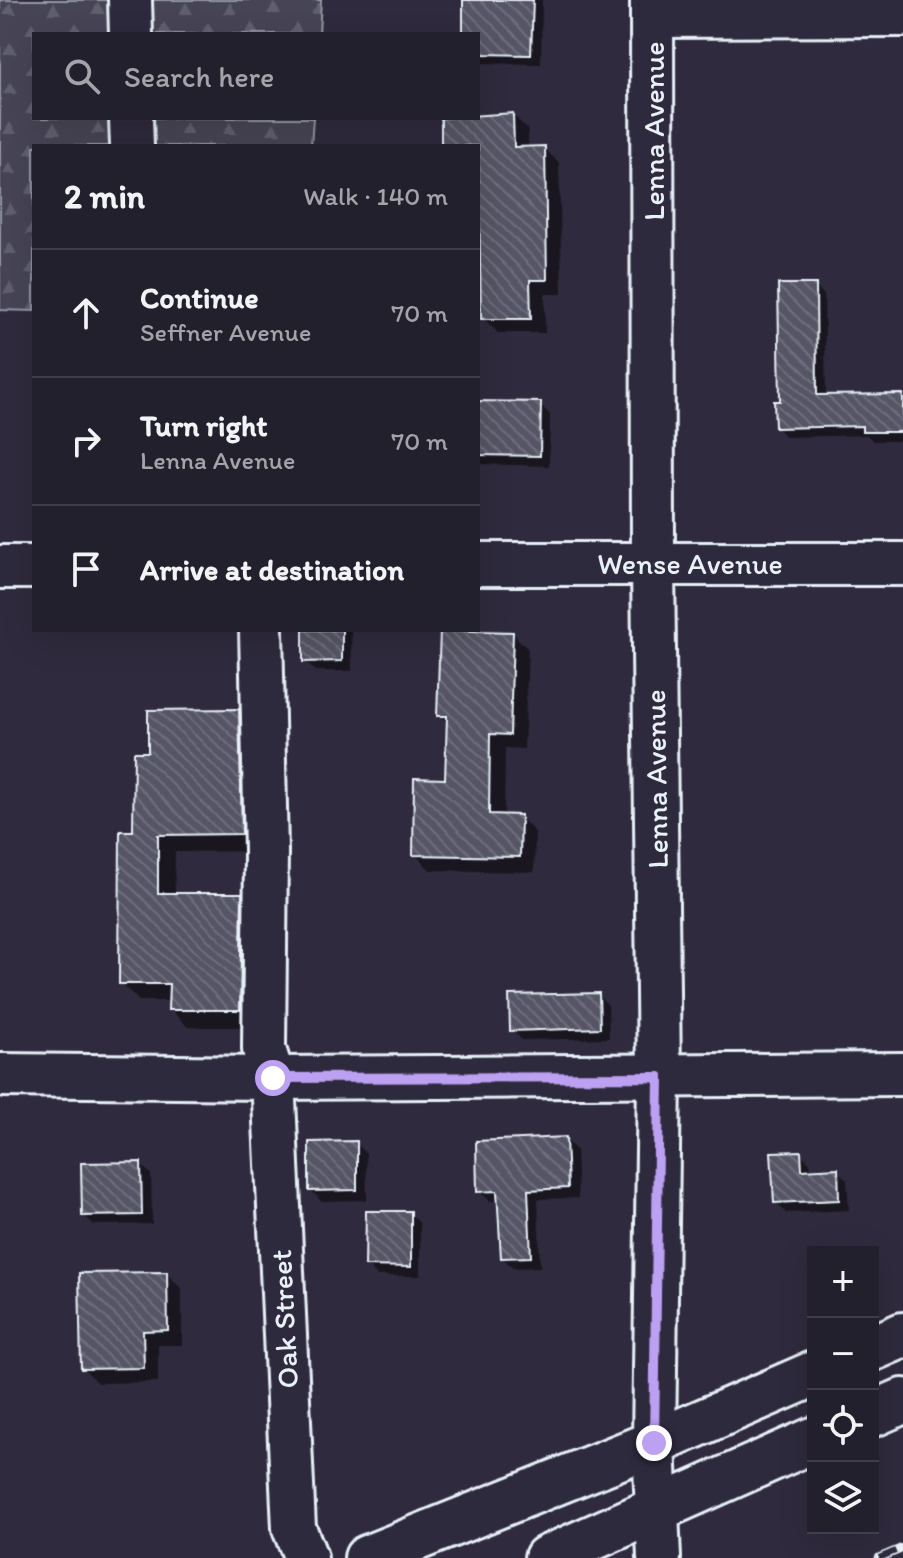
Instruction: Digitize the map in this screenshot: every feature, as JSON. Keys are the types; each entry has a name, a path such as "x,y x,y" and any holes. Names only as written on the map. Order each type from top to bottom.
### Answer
{"main road":[{"path":"879,1345 903,1335"},
{"path":"367,1558 654,1443 807,1377"},
{"path":"879,1411 903,1401"},
{"path":"547,1558 807,1443"}],"street":[{"path":"130,0 131,32"},
{"path":"652,8 903,15"},
{"name":"Lenna Avenue","path":"652,8 653,563 659,1077 654,1443 660,1507 659,1558"},
{"path":"131,120 132,144"},
{"name":"Wense Avenue","path":"480,564 903,564"},
{"path":"0,567 32,567"},
{"name":"Oak Street","path":"261,632 266,851 264,1049 273,1078 294,1528 306,1558"},
{"path":"0,1075 273,1078 903,1074"}],"green space":[{"path":"0,0 321,0 319,32 32,32 32,120 313,120 311,144 32,144 32,311 0,310"}],"building":[{"path":"463,0 533,0 531,55 480,54 480,32 463,32"},
{"path":"513,113 514,147 545,146 547,280 530,280 531,319 481,319 480,144 441,144 441,120 480,120 480,115"},
{"path":"778,284 816,284 817,395 903,394 903,432 862,432 862,426 775,428 774,401 780,401"},
{"path":"480,401 541,402 540,456 480,455"},
{"path":"303,632 342,632 342,661 303,662"},
{"path":"440,632 513,632 510,735 490,734 489,814 521,815 520,857 413,855 414,778 445,779 447,716 437,716"},
{"path":"239,709 242,834 158,835 158,893 242,893 240,1010 168,1010 169,984 119,984 120,831 133,831 134,752 148,752 148,710"},
{"path":"599,993 600,1028 510,1031 509,995"},
{"path":"566,1137 568,1188 528,1190 531,1257 501,1258 497,1191 477,1192 476,1141"},
{"path":"357,1141 357,1190 309,1191 309,1142"},
{"path":"801,1151 802,1170 838,1168 839,1200 774,1203 771,1152"},
{"path":"141,1162 142,1215 82,1216 81,1163"},
{"path":"366,1211 411,1211 411,1267 365,1266"},
{"path":"167,1272 168,1330 143,1331 144,1368 81,1369 79,1273"}],"railway":[{"path":"879,1558 903,1548"}],"route":[{"path":"273,1078 659,1077 654,1443"}]}
